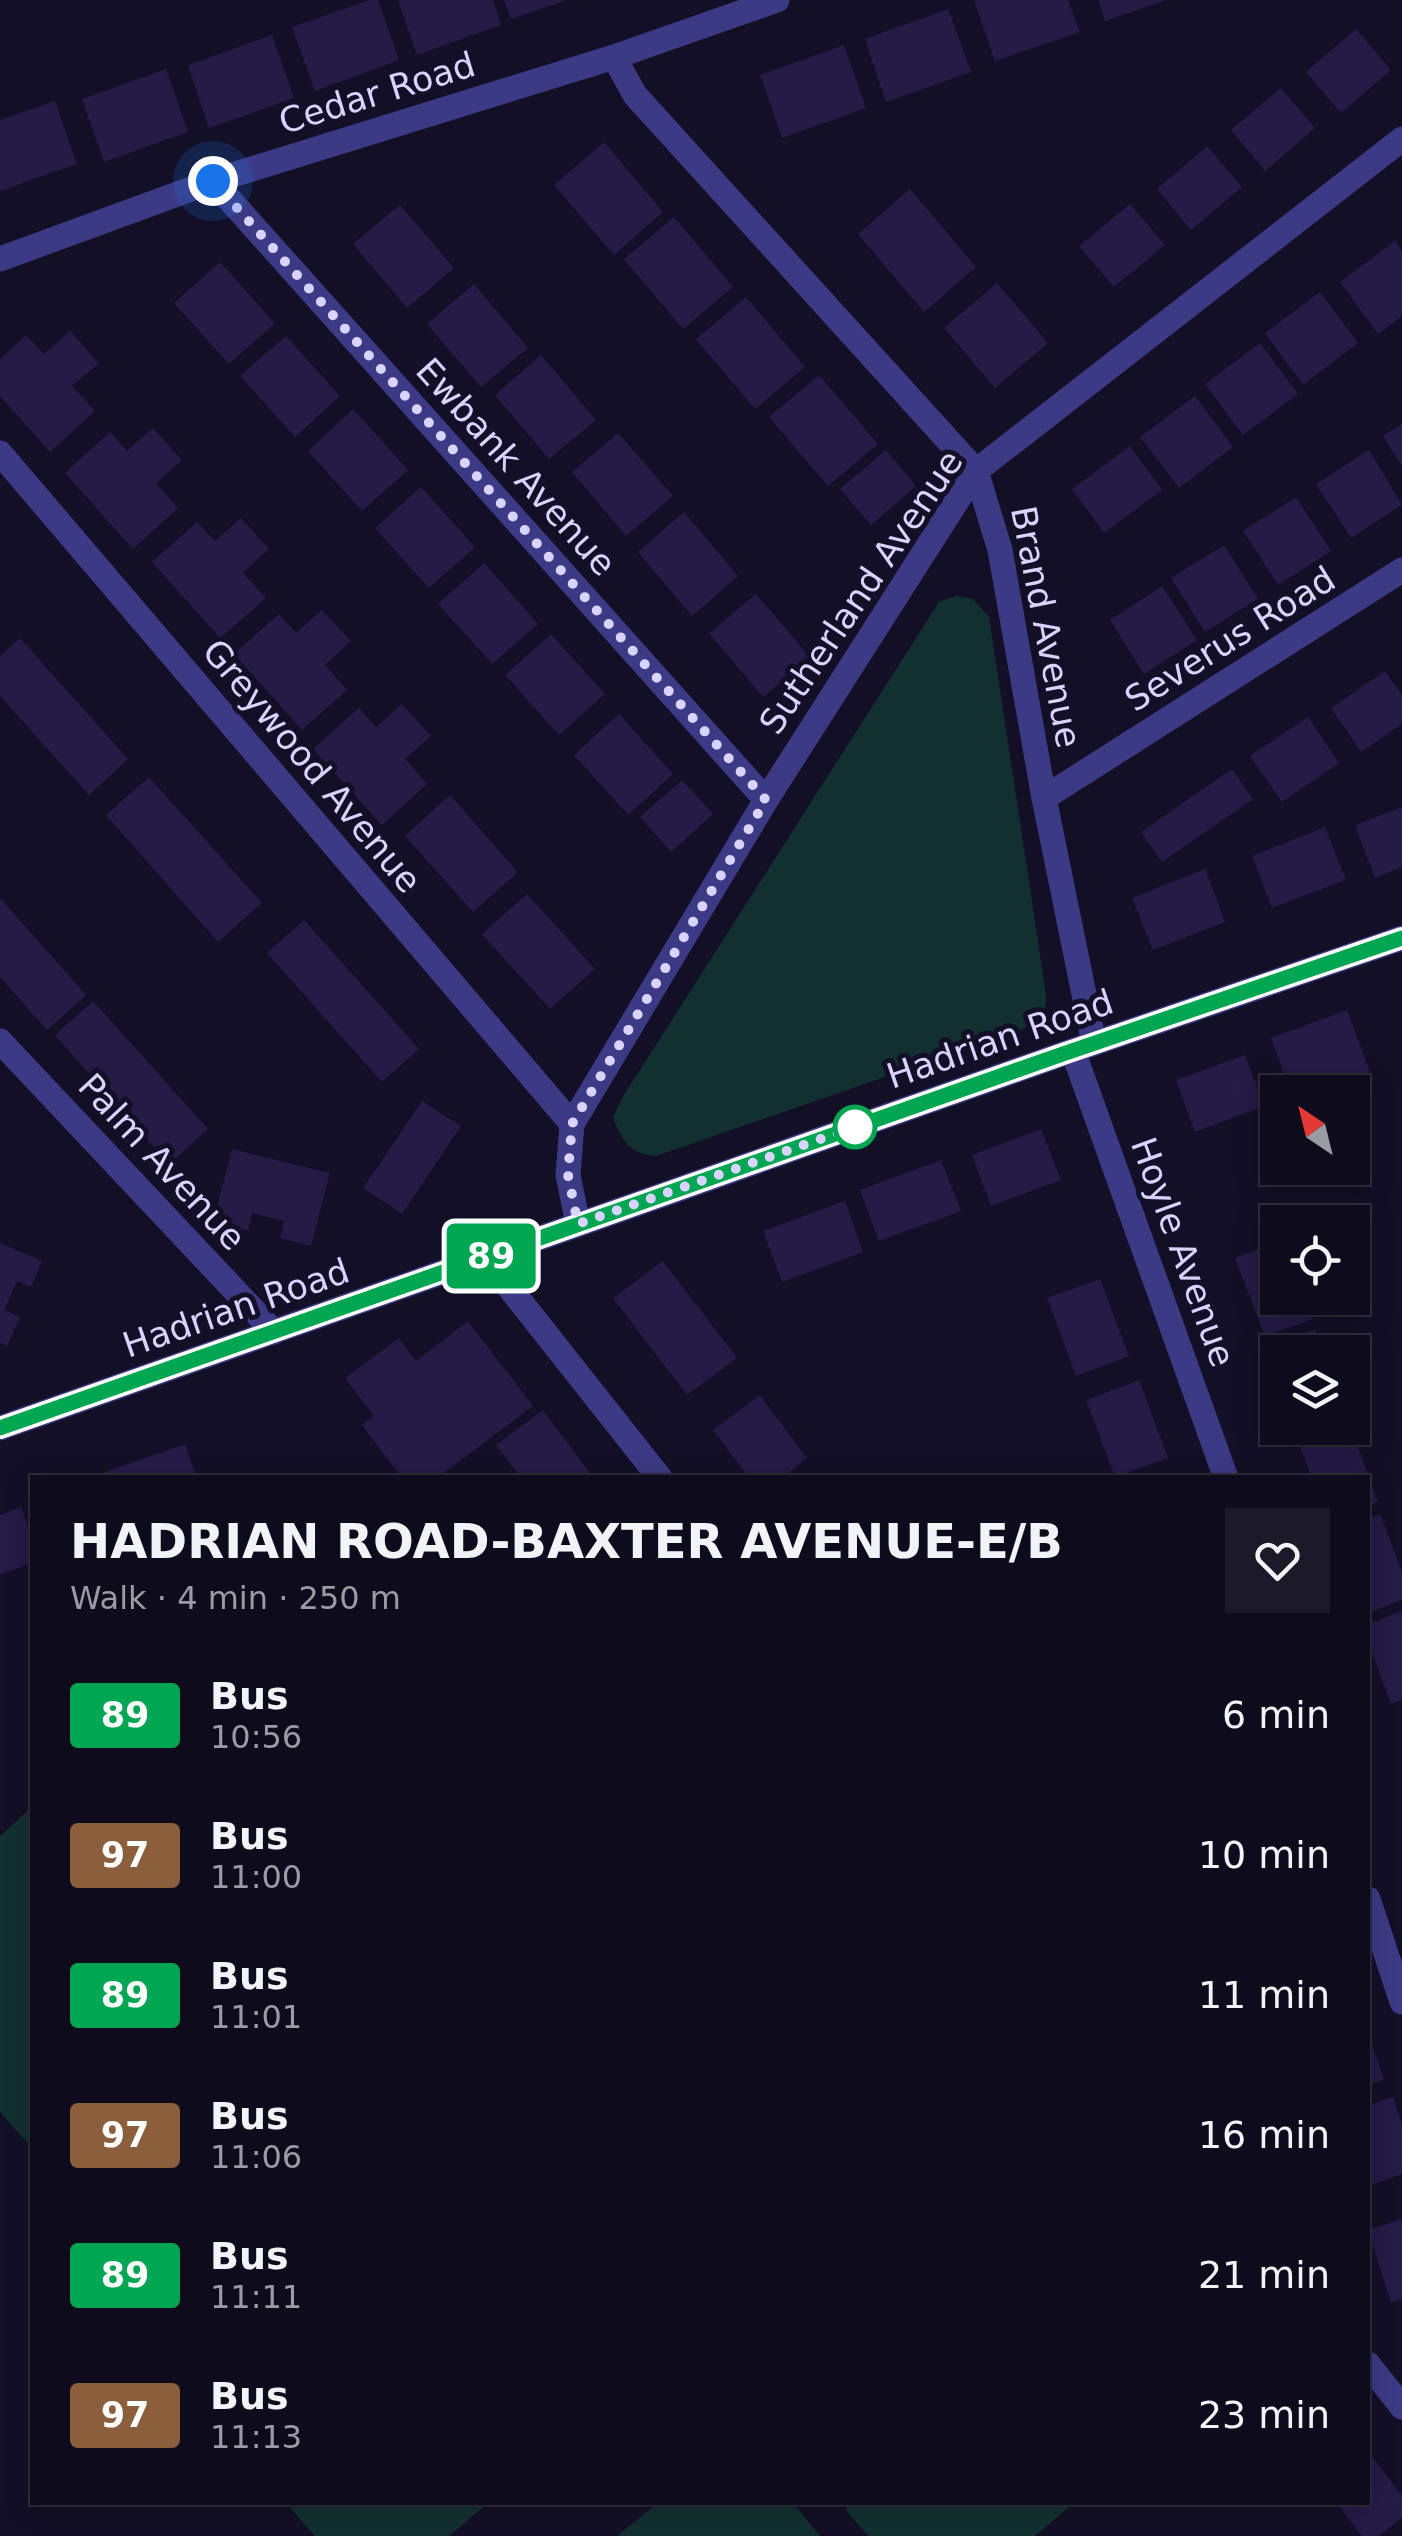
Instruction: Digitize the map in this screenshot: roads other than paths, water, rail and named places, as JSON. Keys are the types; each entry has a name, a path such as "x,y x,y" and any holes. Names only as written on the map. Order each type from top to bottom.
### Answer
{"street":[{"name":"Cedar Road","path":"0,259 213,181 614,56 776,0"},
{"name":"Brand Avenue","path":"614,56 635,95 976,471 1000,550 1084,1047"},
{"name":"Sutherland Avenue","path":"578,1224 568,1175 572,1124 766,800 976,471 1402,139"},
{"name":"Ewbank Avenue","path":"213,181 766,800"},
{"name":"Greywood Avenue","path":"0,453 572,1124"},
{"name":"Severus Road","path":"1044,798 1402,570"},
{"name":"Hadrian Road","path":"0,1428 1402,938"},
{"name":"Palm Avenue","path":"0,1040 274,1332"},
{"name":"Hoyle Avenue","path":"1084,1047 1225,1475"},
{"path":"486,1258 658,1475"},
{"path":"1370,1905 1402,2002"},
{"path":"1370,2367 1402,2407"}]}
